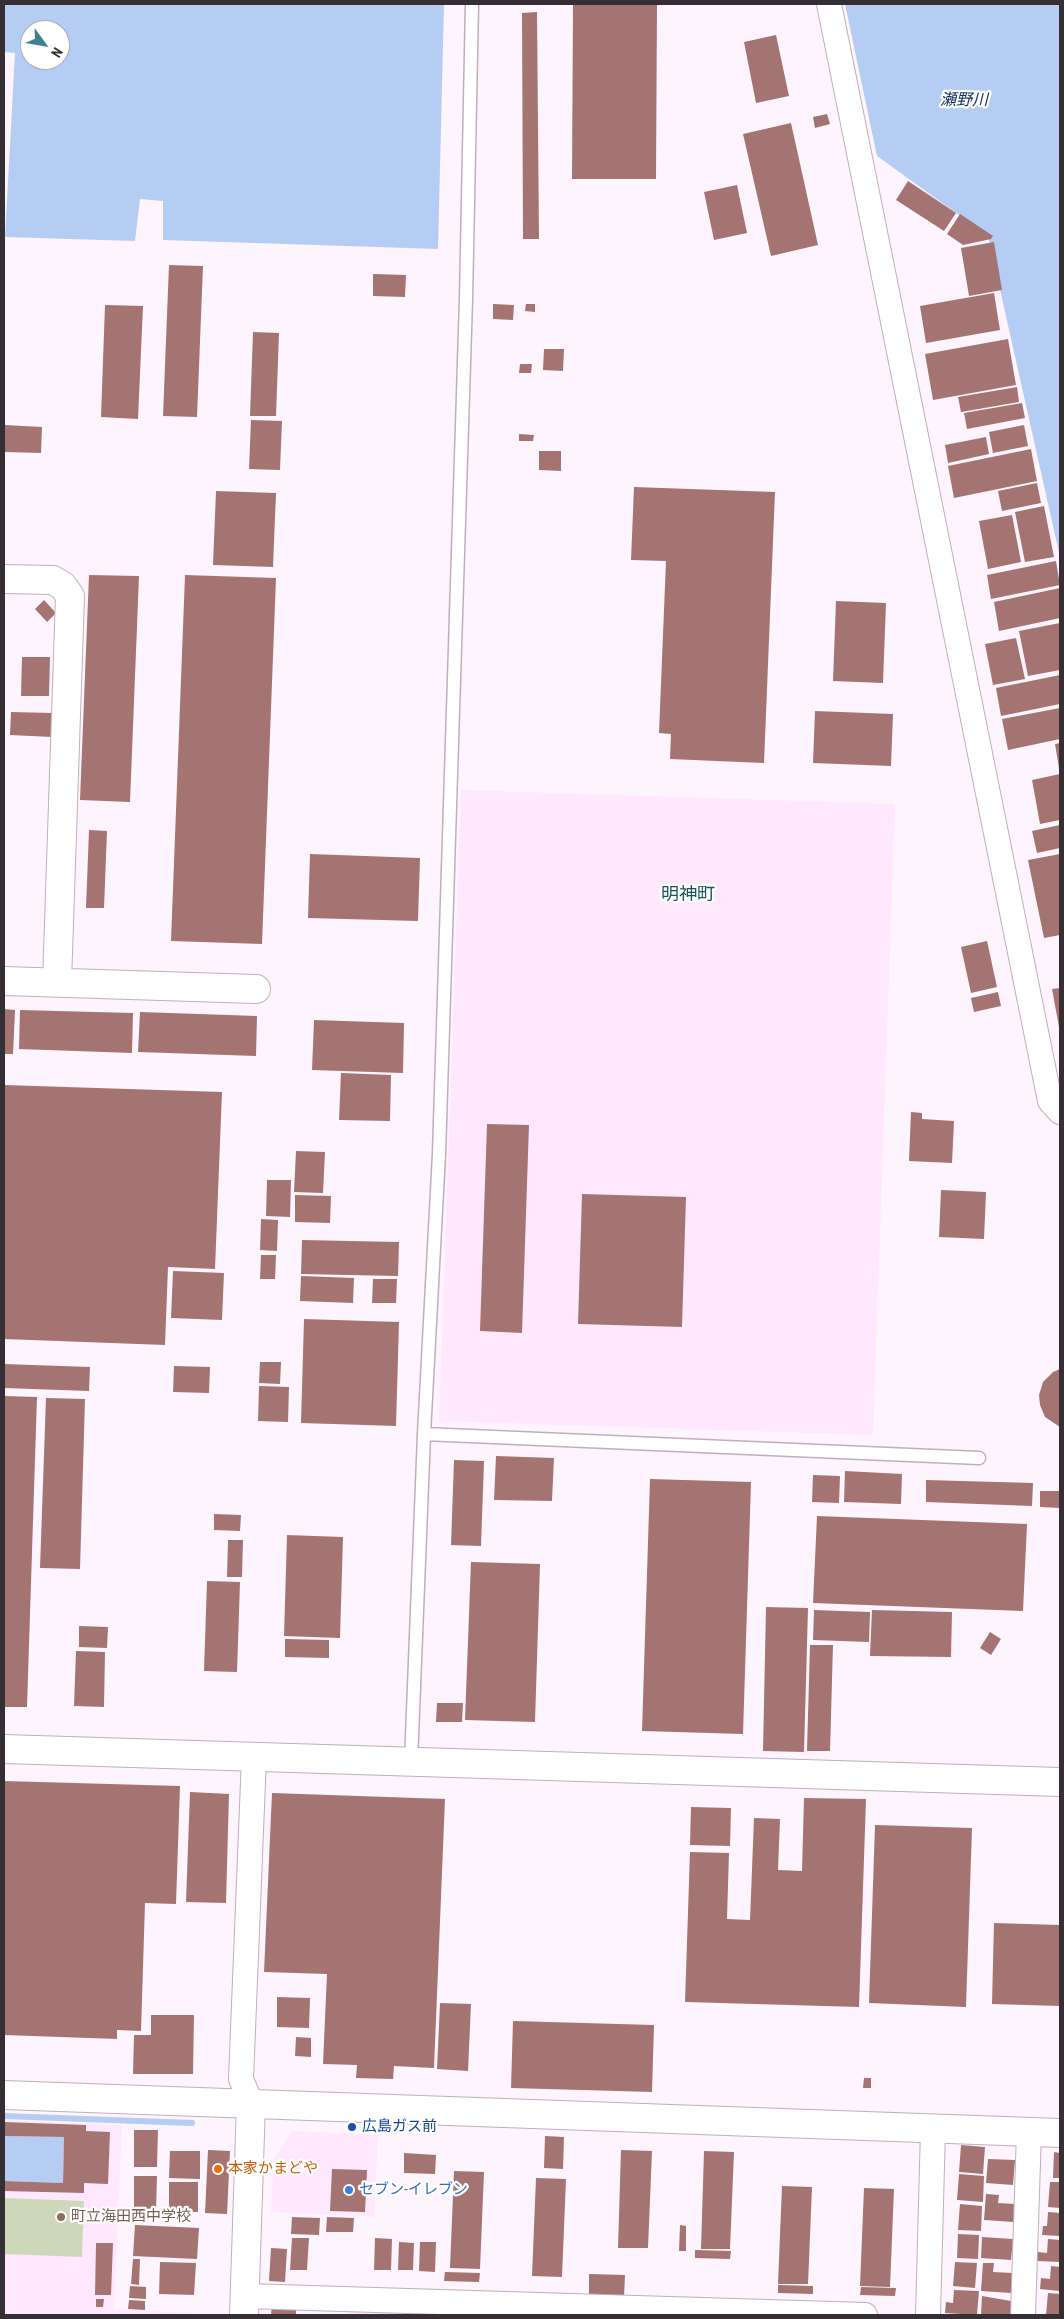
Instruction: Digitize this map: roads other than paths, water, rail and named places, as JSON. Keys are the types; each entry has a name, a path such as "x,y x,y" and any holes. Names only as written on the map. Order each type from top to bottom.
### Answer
{"street":[{"path":"829,4 1050,1101 1060,1112"},
{"path":"4,579 53,580 62,586 70,596 57,982"},
{"path":"4,980 256,989"},
{"path":"4,1749 1060,1782"},
{"path":"254,1757 241,2079 251,2103 245,2306 865,2315"},
{"path":"4,2095 1060,2133"},
{"path":"928,2315 933,2129"},
{"path":"1023,2315 1030,2132"}],"lane":[{"path":"411,1762 424,1434 439,1144 466,299 472,4"},
{"path":"424,1434 979,1458"}],"water":[{"path":"4,4 444,4 438,249 163,240 163,201 140,199 135,241 5,237 15,53 4,52"},
{"name":"瀬野川","path":"845,4 1060,4 1060,557 988,236 877,156"},
{"path":"4,2136 64,2137 63,2183 4,2181"}],"waterway":[{"path":"4,2116 192,2123"}],"place":[{"name":"広島ガス前","path":"352,2127"},
{"name":"本家かまどや","path":"218,2169"},
{"name":"セブン-イレブン","path":"349,2190"},
{"name":"町立海田西中学校","path":"61,2217"}],"district":[{"name":"明神町","path":"688,895"}]}
